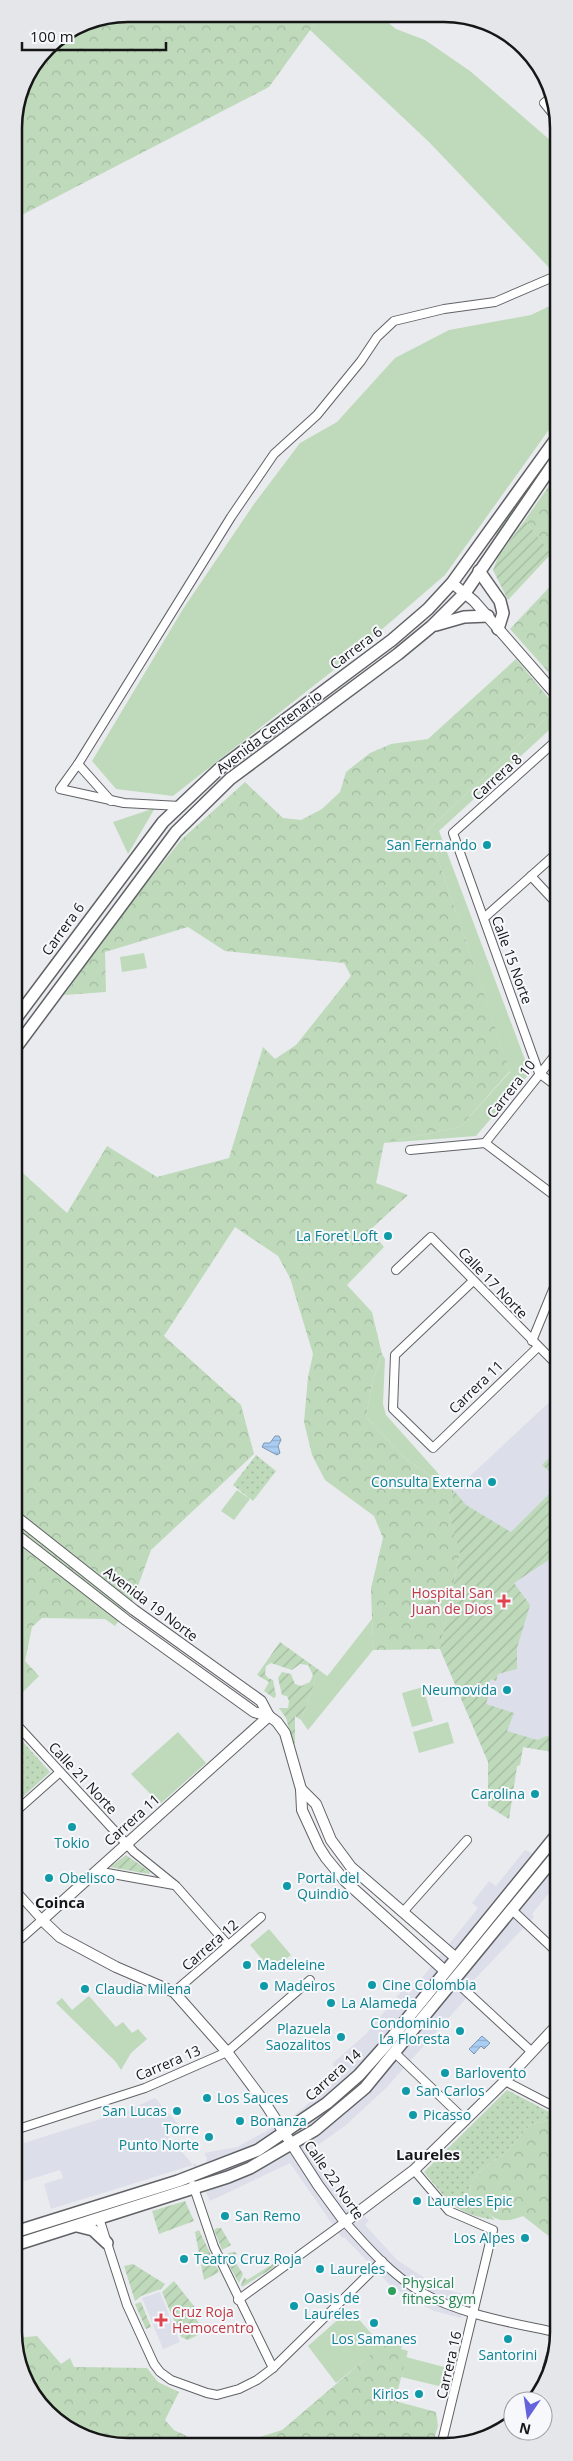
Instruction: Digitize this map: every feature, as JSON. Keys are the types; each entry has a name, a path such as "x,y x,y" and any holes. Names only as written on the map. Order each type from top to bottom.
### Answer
{"main road":[{"name":"Carrera 6","path":"23,1009 139,852 180,806 218,770 392,640 428,608 452,583 550,447"},
{"name":"Avenida Centenario","path":"23,1038 154,860 201,805 230,779 398,654 432,626 464,593 550,468"},
{"path":"479,570 500,601 504,613 498,629"},
{"path":"432,626 458,618 488,616"},
{"name":"Carrera 14","path":"22,2230 190,2176 258,2150 286,2133 327,2103 359,2075 456,1958 550,1851"},
{"name":"Carrera 14","path":"22,2241 194,2189 250,2168 315,2130 365,2088 550,1863"},
{"path":"73,2226 87,2227 107,2243"}],"street":[{"path":"180,806 111,800 60,789 78,764 231,517 274,454 317,415 361,362 377,337 394,321 444,309 494,302 550,278"},
{"path":"452,583 488,616 550,688"},
{"name":"Carrera 8","path":"453,833 550,746"},
{"path":"78,764 111,800"},
{"name":"Calle 15 Norte","path":"453,833 539,1073"},
{"path":"484,918 550,859"},
{"path":"531,876 550,897"},
{"name":"Carrera 10","path":"485,1143 550,1060"},
{"path":"539,1073 550,1081"},
{"path":"410,1150 485,1143 550,1192"},
{"name":"Calle 17 Norte","path":"396,1270 431,1237 550,1358"},
{"name":"Carrera 11","path":"473,1281 395,1355 392,1409 433,1448 535,1344 550,1302"},
{"name":"Avenida 19 Norte","path":"22,1522 134,1610 261,1702 269,1716"},
{"name":"Avenida 19 Norte","path":"22,1539 126,1620 254,1712 269,1716 277,1722 285,1733 302,1789 302,1810 319,1847 336,1871 445,1971"},
{"name":"Carrera 11","path":"22,1938 269,1716"},
{"name":"Calle 21 Norte","path":"22,1731 126,1843 176,1886 228,1945"},
{"path":"22,1806 60,1772"},
{"name":"Avenida 19 Norte","path":"302,1789 316,1804 331,1840 351,1867 456,1958"},
{"path":"403,1912 467,1840"},
{"path":"96,1871 176,1886"},
{"name":"Calle 22 Norte","path":"22,1898 60,1937 116,1967 174,1992 226,2052 286,2133 318,2185 346,2222 382,2261 406,2282 422,2292 474,2312 550,2329"},
{"path":"512,1910 550,1946"},
{"name":"Carrera 12","path":"174,1992 261,1917"},
{"name":"Carrera 13","path":"22,2128 144,2088 226,2052 310,1980"},
{"path":"454,1980 532,2052"},
{"path":"238,2300 414,2170 505,2081 550,2033"},
{"path":"395,2053 465,2120"},
{"path":"505,2081 550,2104"},
{"name":"Carrera 16","path":"414,2170 449,2212 493,2230 443,2438"},
{"path":"190,2176 214,2247 238,2300 273,2368"},
{"path":"99,2218 127,2305 154,2364 160,2372 171,2380 217,2396 247,2385 273,2368 382,2261"}],"shaded area":[{"name":"Hospital San Juan de Dios","path":"550,1401 550,1752 523,1747 520,1765 517,1766 509,1819 488,1806 488,1762 440,1649 449,1513 454,1491"},
{"path":"525,1850 550,1862 550,1892 532,1914 534,1917 474,1980 478,1985 387,2087 346,2125 311,2150 345,2205 355,2206 369,2221 365,2225 397,2260 440,2288 467,2295 461,2318 434,2311 411,2299 389,2284 344,2237 342,2238 290,2163 210,2201 193,2165 195,2163 197,2166 206,2162 207,2158 204,2153 237,2147 292,2117 342,2076 332,2064 366,2034 403,1989 409,1994 478,1908 472,1903 489,1881 496,1886"},
{"path":"155,2098 181,2127 165,2132 193,2165 51,2209 44,2184 63,2178 60,2170 22,2182 22,2138 24,2143 126,2111"},
{"name":"Cruz Roja Hemocentro","path":"160,2292 180,2342 163,2349 142,2298"}],"green space":[{"path":"316,22 388,22 396,29 425,40 470,71 550,140 550,269 429,142 310,30"},
{"path":"316,22 269,87 23,214 23,114 26,101 33,81 44,64 58,49 75,37 94,28 121,23"},
{"path":"550,306 550,428 445,575 344,662 173,796 116,789 92,761 183,609 254,504 300,443 337,422 395,358 449,330 531,315"},
{"path":"550,452 550,460 531,485 496,538 496,528"},
{"path":"550,484 550,553 525,520"},
{"path":"525,520 550,553 550,555 508,600 493,570 498,557"},
{"path":"550,586 550,674 510,629"},
{"path":"516,659 550,700 550,715 428,830 510,1071 460,1127 384,1143 376,1183 408,1195 370,1230 384,1247 347,1285 372,1312 382,1354 372,1383 366,1417 407,1460 454,1491 449,1513 460,1553 440,1649 373,1650 371,1588 383,1538 374,1516 325,1480 312,1455 304,1422 308,1377 313,1354 290,1278 278,1256 235,1227 164,1336 241,1405 254,1454 151,1550 138,1586 139,1591 115,1626 105,1619 42,1618 32,1627 25,1661 39,1676 22,1693 23,1173 67,1213 107,1146 157,1177 229,1158 263,1047 275,1059 296,1045 351,976 344,963 225,951 188,927 105,952 106,992 64,995 128,906 182,839 245,782 283,818 301,820 322,809 340,792 346,772 370,753 391,744 428,739"},
{"path":"550,715 550,729 439,831 530,1073 476,1136 384,1143 460,1127 510,1072 428,830"},
{"path":"155,808 128,854 113,822"},
{"path":"144,953 147,968 122,972 120,957"},
{"path":"382,1354 385,1359 383,1404 386,1415 454,1491 407,1460 366,1417 372,1383"},
{"path":"256,1455 276,1471 253,1501 233,1485"},
{"path":"550,1457 550,1472 542,1465"},
{"path":"237,1490 250,1499 234,1520 221,1511"},
{"path":"454,1491 466,1505 511,1532 550,1493 550,1559 514,1583 530,1605 517,1648 517,1669 498,1674 496,1681 491,1679 486,1693 489,1694 486,1704 514,1713 507,1731 537,1740 550,1737 550,1752 523,1747 520,1765 517,1766 509,1819 488,1806 488,1762 440,1649 460,1554 449,1513"},
{"path":"372,1619 373,1650 308,1730 301,1720 319,1670 327,1676"},
{"path":"280,1642 319,1670 301,1720 295,1716 295,1743 293,1744 286,1718 279,1708 288,1708 289,1701 287,1696 282,1695 278,1678 282,1672 291,1674 295,1684 301,1686 310,1682 313,1675 308,1665 300,1664 292,1670 271,1663 266,1666 265,1674 273,1680 276,1696 274,1698 264,1691 269,1682 257,1675"},
{"path":"423,1687 433,1721 412,1727 402,1693"},
{"path":"448,1722 454,1743 419,1753 413,1732"},
{"path":"178,1732 206,1763 160,1804 131,1774"},
{"path":"22,1741 50,1772 22,1797"},
{"path":"126,1855 150,1872 149,1874 110,1867"},
{"path":"269,1929 291,1955 272,1971 250,1945"},
{"path":"89,1996 116,2027 123,2022 132,2033 138,2029 147,2039 131,2053 121,2070 116,2062 56,2003 62,1998 72,2010"},
{"path":"507,2090 550,2112 550,2120 530,2125 507,2151 479,2172 471,2182 470,2194 495,2220 470,2214 453,2205 424,2172"},
{"path":"550,2120 550,2237 523,2216 505,2220 493,2217 470,2194 471,2182 479,2172 507,2151 530,2125"},
{"path":"185,2201 194,2221 159,2234 152,2211"},
{"path":"221,2228 231,2245 222,2250 214,2230"},
{"path":"199,2230 219,2272 204,2280 195,2232"},
{"path":"235,2252 237,2254 232,2257 243,2274 239,2283 226,2260 228,2253"},
{"path":"279,2260 281,2263 242,2287 244,2277 247,2280"},
{"path":"133,2264 165,2284 161,2289 141,2296 135,2301 124,2266"},
{"path":"174,2281 201,2315 196,2318 204,2332 188,2340 181,2337 162,2292"},
{"path":"141,2302 151,2327 146,2329 135,2304"},
{"path":"350,2309 382,2346 336,2383 308,2346"},
{"path":"395,2334 403,2343 401,2349 408,2351 395,2401 436,2412 438,2426 434,2438 257,2438 282,2430"},
{"path":"37,2336 61,2364 70,2358 74,2367 147,2368 158,2382 179,2392 165,2420 174,2430 191,2438 114,2438 94,2433 69,2421 49,2403 33,2380 28,2367 22,2337"},
{"path":"406,2357 448,2368 443,2387 401,2377"}],"water":[{"path":"275,1436 279,1436 281,1440 278,1446 280,1453 277,1455 262,1447 264,1443 270,1443"},
{"path":"482,2036 490,2043 484,2049 481,2046 474,2054 469,2049"}],"place":[{"name":"San Fernando","path":"487,845"},
{"name":"La Foret Loft","path":"388,1236"},
{"name":"Consulta Externa","path":"492,1482"},
{"name":"Hospital San Juan de Dios","path":"504,1601"},
{"name":"Neumovida","path":"507,1690"},
{"name":"Carolina","path":"535,1794"},
{"name":"Tokio","path":"72,1827"},
{"name":"Obelisco","path":"49,1878"},
{"name":"Portal del Quindio","path":"287,1886"},
{"name":"Madeleine","path":"247,1965"},
{"name":"Cine Colombia","path":"372,1985"},
{"name":"Madeiros","path":"264,1986"},
{"name":"Claudia Milena","path":"85,1989"},
{"name":"La Alameda","path":"331,2003"},
{"name":"Condominio La Floresta","path":"460,2031"},
{"name":"Plazuela Saozalitos","path":"341,2037"},
{"name":"Barlovento","path":"445,2073"},
{"name":"San Carlos","path":"406,2091"},
{"name":"Los Sauces","path":"207,2098"},
{"name":"San Lucas","path":"177,2111"},
{"name":"Picasso","path":"413,2115"},
{"name":"Bonanza","path":"240,2121"},
{"name":"Torre Punto Norte","path":"209,2137"},
{"name":"Laureles Epic","path":"417,2201"},
{"name":"San Remo","path":"225,2216"},
{"name":"Los Alpes","path":"525,2238"},
{"name":"Teatro Cruz Roja","path":"184,2259"},
{"name":"Laureles","path":"320,2269"},
{"name":"Physical fitness gym","path":"392,2291"},
{"name":"Oasis de Laureles","path":"294,2306"},
{"name":"Cruz Roja Hemocentro","path":"161,2320"},
{"name":"Los Samanes","path":"374,2323"},
{"name":"Santorini","path":"508,2339"},
{"name":"Kirios","path":"419,2394"}],"district":[{"name":"Coinca","path":"60,1903"},
{"name":"Laureles","path":"428,2155"}]}
